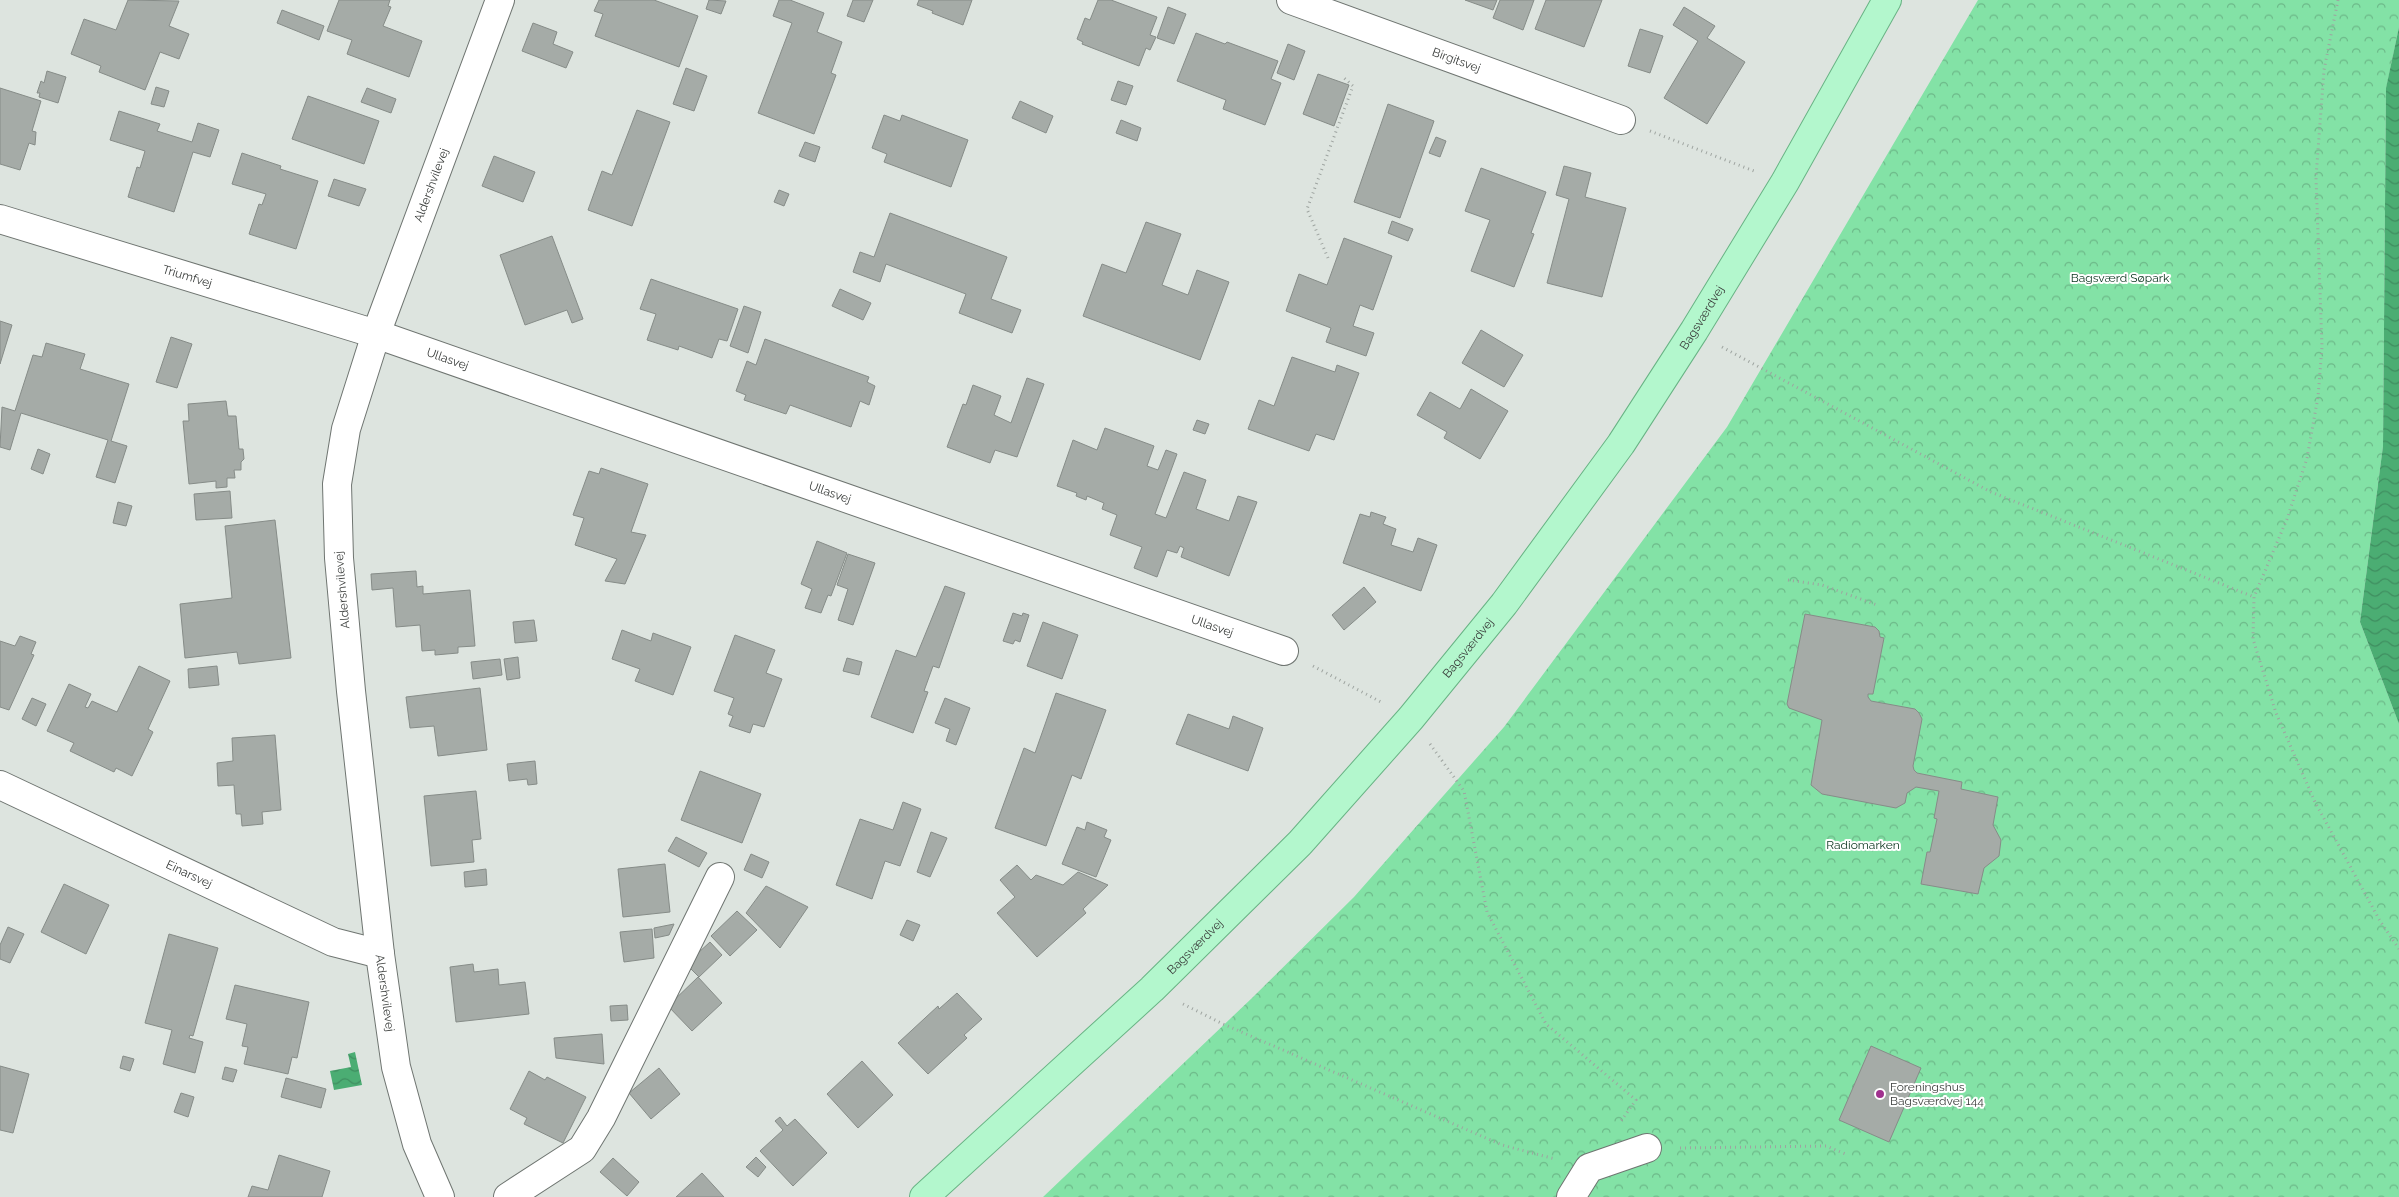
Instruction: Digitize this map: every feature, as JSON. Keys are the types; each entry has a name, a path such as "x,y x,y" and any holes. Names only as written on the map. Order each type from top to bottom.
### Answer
{"main road":[{"name":"Bagsværdvej","path":"924,1197 1152,989 1300,843 1411,718 1510,596 1621,444 1694,332 1785,182 1887,0"}],"street":[{"name":"Aldershvilevej","path":"440,1197 417,1144 396,1067 380,954 339,558 337,484 346,429 376,334 500,0"},
{"name":"Birgitsvej","path":"1291,0 1622,120"},
{"name":"Triumfvej","path":"0,219 376,334"},
{"name":"Ullasvej","path":"376,334 1284,651"},
{"name":"Einarsvej","path":"0,785 333,942 380,954"},
{"path":"508,1197 582,1149 601,1118 720,877"},
{"path":"1571,1197 1589,1168 1647,1148"}],"path":[{"path":"2338,0 2324,70 2316,177 2322,347 2318,397 2307,458 2287,519 2254,598 2253,639 2276,713 2315,802 2380,921 2399,950"},
{"path":"1328,258 1307,209 1353,86 1343,77"},
{"path":"1622,120 1785,182"},
{"path":"1694,332 1992,492 2254,598"},
{"path":"1788,580 1822,584 1877,605"},
{"path":"1284,651 1411,718 1464,791 1487,912 1546,1024 1636,1100 1620,1123"},
{"path":"1152,989 1223,1024 1502,1145 1589,1168"},
{"path":"1647,1148 1826,1146 1848,1155"}],"green space":[{"name":"Radiomarken","path":"1978,0 2399,0 2399,27 2386,89 2383,446 2360,622 2399,724 2399,1197 1043,1197 1252,998 1354,897 1504,727 1727,427"}],"water":[{"path":"2399,27 2399,724 2360,622 2383,446 2386,88"},
{"path":"355,1052 362,1085 334,1090 330,1071 351,1067 348,1054"}],"building":[{"path":"128,0 179,1 169,26 189,34 179,59 160,52 145,90 99,72 101,66 71,54 84,19 116,30"},
{"path":"339,0 390,0 388,6 391,7 383,26 422,41 409,77 347,54 352,40 327,31"},
{"path":"599,0 654,0 698,16 679,67 595,36 603,14 594,11"},
{"path":"709,0 726,1 721,14 706,9"},
{"path":"779,0 790,0 824,13 817,32 842,42 831,73 836,75 814,134 758,113 792,23 773,16"},
{"path":"853,0 873,0 864,22 847,16"},
{"path":"919,0 972,0 963,25 917,5"},
{"path":"1098,0 1111,0 1157,17 1150,35 1156,37 1150,50 1146,48 1139,66 1082,44 1083,42 1077,39 1085,18 1090,20"},
{"path":"1465,0 1497,0 1493,10"},
{"path":"1500,0 1534,0 1523,30 1493,18"},
{"path":"1546,0 1602,0 1584,47 1535,29"},
{"path":"1168,7 1186,14 1174,44 1157,38"},
{"path":"1684,7 1715,26 1707,38 1745,62 1707,124 1664,98 1698,41 1673,25"},
{"path":"282,10 324,26 319,40 277,23"},
{"path":"533,23 557,32 553,44 573,52 566,68 522,51"},
{"path":"1640,29 1663,36 1650,73 1628,66"},
{"path":"1196,33 1225,44 1227,42 1278,61 1271,79 1281,83 1265,125 1223,109 1226,100 1177,81"},
{"path":"1288,44 1305,51 1294,80 1277,73"},
{"path":"686,68 707,76 694,111 673,104"},
{"path":"47,71 66,77 58,103 39,97 40,93 37,93 41,81 44,83"},
{"path":"1318,74 1349,85 1334,126 1303,114"},
{"path":"1118,81 1133,86 1126,105 1111,100"},
{"path":"156,87 169,91 164,107 151,104"},
{"path":"0,88 41,101 32,131 36,132 35,145 29,143 20,170 0,164"},
{"path":"367,88 396,99 391,113 361,102"},
{"path":"308,96 379,121 364,164 292,139"},
{"path":"1020,101 1053,116 1046,133 1012,118"},
{"path":"1388,104 1434,121 1400,218 1354,202"},
{"path":"637,110 670,122 632,226 588,210 602,171 612,175"},
{"path":"119,111 160,124 157,131 192,142 198,123 219,130 210,157 193,152 174,212 128,197 137,167 140,168 145,151 110,140"},
{"path":"884,115 900,121 902,115 968,140 951,187 884,162 887,154 872,148"},
{"path":"1121,120 1141,128 1137,141 1116,133"},
{"path":"1436,137 1446,141 1440,157 1429,153"},
{"path":"805,142 820,147 815,162 799,156"},
{"path":"242,153 281,166 280,169 318,181 296,249 249,234 259,204 262,205 266,194 232,184"},
{"path":"494,156 535,172 523,202 482,186"},
{"path":"1564,166 1591,173 1585,197 1626,208 1602,297 1547,283 1569,199 1556,195"},
{"path":"1481,168 1546,192 1531,233 1534,234 1514,287 1471,271 1490,220 1465,211"},
{"path":"334,179 366,189 359,206 328,196"},
{"path":"779,190 789,194 784,206 774,202"},
{"path":"890,213 1007,257 991,299 1021,310 1012,333 959,313 966,294 886,264 880,282 853,272 860,252 874,257"},
{"path":"1392,221 1413,229 1408,241 1388,233"},
{"path":"1146,222 1181,234 1162,285 1188,295 1197,270 1229,282 1200,360 1083,316 1102,264 1126,273"},
{"path":"552,236 583,319 572,323 567,310 525,325 500,255"},
{"path":"1344,238 1392,256 1373,310 1360,305 1353,326 1374,333 1366,356 1326,342 1331,328 1286,311 1299,274 1327,285"},
{"path":"651,279 738,309 727,341 719,339 712,358 679,346 678,350 647,340 656,314 640,309"},
{"path":"840,289 871,303 863,320 832,306"},
{"path":"744,306 761,312 748,353 730,346"},
{"path":"0,321 12,325 0,364"},
{"path":"1481,330 1523,355 1504,387 1462,363"},
{"path":"171,337 192,344 177,388 156,382"},
{"path":"765,339 869,377 867,382 875,386 869,405 860,401 851,427 790,405 786,414 744,400 746,395 736,391 747,361 756,365"},
{"path":"46,343 85,354 80,369 129,384 111,441 127,446 115,483 96,477 108,440 21,413 10,450 0,447 2,407 15,411 33,355 42,357"},
{"path":"1292,357 1335,372 1337,365 1359,373 1334,440 1316,434 1309,451 1248,429 1259,400 1274,406"},
{"path":"1027,378 1044,384 1017,457 995,450 990,463 947,447 963,404 966,405 973,385 1001,396 994,415 1011,423"},
{"path":"1471,389 1508,411 1480,459 1444,438 1447,432 1417,415 1430,392 1460,409"},
{"path":"226,401 228,416 236,416 239,449 243,449 244,459 241,462 241,470 234,470 235,478 227,478 227,487 216,488 216,481 189,484 183,421 189,421 188,404"},
{"path":"1197,420 1209,424 1205,434 1193,430"},
{"path":"1105,428 1154,446 1147,466 1158,470 1166,450 1177,454 1155,514 1166,518 1184,472 1206,480 1196,509 1229,521 1238,496 1257,502 1229,576 1181,557 1184,548 1180,546 1177,553 1167,550 1157,577 1134,568 1142,547 1110,535 1117,515 1102,509 1104,503 1087,496 1086,500 1076,496 1077,493 1057,486 1073,440 1097,450"},
{"path":"38,449 50,454 43,474 31,469"},
{"path":"601,468 648,484 631,532 646,535 625,584 605,581 617,559 575,545 584,518 573,515 589,471 599,474"},
{"path":"230,491 232,518 196,520 194,494"},
{"path":"118,502 132,506 126,526 113,523"},
{"path":"1371,512 1386,517 1383,524 1396,529 1391,545 1413,552 1418,538 1437,545 1421,591 1343,563 1360,514 1370,517"},
{"path":"275,520 291,658 239,664 237,652 185,658 180,604 232,598 225,526"},
{"path":"817,541 847,553 831,596 828,595 821,613 805,608 812,589 801,584"},
{"path":"848,554 875,563 853,625 838,620 848,589 837,585"},
{"path":"416,571 417,587 423,586 423,594 470,590 475,646 458,647 458,653 435,655 435,650 422,651 420,625 396,627 393,588 372,590 371,574"},
{"path":"945,586 965,593 939,668 933,666 924,691 928,692 913,733 871,717 896,650 916,657"},
{"path":"1364,587 1376,602 1344,630 1332,615"},
{"path":"1013,613 1022,616 1023,613 1029,615 1020,642 1015,640 1013,644 1003,641"},
{"path":"1805,614 1875,627 1879,631 1880,637 1884,638 1873,694 1868,694 1868,697 1871,701 1915,709 1919,713 1922,719 1913,766 1914,770 1917,773 1962,782 1961,789 1998,797 1993,825 2001,840 1999,856 1984,868 1978,894 1921,884 1927,852 1930,852 1937,819 1934,818 1939,791 1916,787 1907,793 1905,803 1896,808 1822,794 1811,785 1822,720 1789,708 1787,704"},
{"path":"534,620 537,641 515,643 513,622"},
{"path":"1043,622 1078,635 1062,679 1027,666"},
{"path":"622,630 651,641 653,633 691,647 673,695 635,681 640,669 612,659"},
{"path":"735,635 775,650 766,673 782,679 764,727 753,724 750,733 729,726 733,716 728,714 734,698 714,691"},
{"path":"20,636 36,642 31,654 34,655 9,710 0,707 0,641 15,646"},
{"path":"518,657 520,678 507,680 504,659"},
{"path":"847,658 862,662 859,675 843,671"},
{"path":"500,659 502,675 473,679 471,662"},
{"path":"139,666 170,681 148,729 153,732 132,776 116,768 114,772 70,751 74,743 47,731 69,684 91,694 85,707 88,708 92,701 117,712"},
{"path":"217,666 219,685 189,688 188,669"},
{"path":"480,688 487,750 438,756 434,726 410,728 406,697"},
{"path":"1056,693 1106,710 1081,779 1072,775 1046,846 995,828 1024,748 1035,753"},
{"path":"32,698 46,704 36,726 22,719"},
{"path":"945,698 970,708 956,745 946,741 950,729 935,723"},
{"path":"1188,714 1229,729 1233,716 1263,728 1248,771 1176,744"},
{"path":"275,735 281,810 262,812 263,824 242,826 241,814 236,814 234,785 218,786 217,763 233,761 232,738"},
{"path":"535,761 537,784 528,785 527,779 509,781 507,764"},
{"path":"700,771 761,794 742,843 681,820"},
{"path":"476,791 481,839 472,840 474,862 431,866 424,796"},
{"path":"903,802 921,809 900,866 885,861 872,899 836,885 860,819 893,830"},
{"path":"1087,822 1107,830 1104,837 1111,840 1096,877 1062,864 1077,827 1085,830"},
{"path":"931,832 947,838 930,877 917,872"},
{"path":"676,837 707,853 699,867 668,851"},
{"path":"751,854 769,862 762,878 744,870"},
{"path":"665,864 670,912 623,917 618,869"},
{"path":"1017,865 1031,880 1036,875 1063,885 1078,872 1108,885 1083,909 1086,913 1037,957 997,913 1015,897 1000,880"},
{"path":"486,869 487,885 465,887 464,872"},
{"path":"64,884 109,905 86,954 41,932"},
{"path":"766,886 808,907 780,948 746,913"},
{"path":"737,911 757,930 730,956 711,936"},
{"path":"907,920 920,925 913,941 900,935"},
{"path":"674,924 669,935 655,938 654,928"},
{"path":"8,927 24,934 10,963 0,959 0,945"},
{"path":"652,929 654,958 624,962 620,932"},
{"path":"169,934 218,948 193,1036 190,1035 189,1038 203,1042 195,1073 163,1064 172,1030 145,1023"},
{"path":"710,942 722,955 699,977 686,964"},
{"path":"473,964 474,972 498,969 499,985 525,982 529,1014 456,1022 450,967"},
{"path":"698,977 722,1003 692,1031 668,1006"},
{"path":"235,985 309,1002 297,1058 292,1057 288,1074 244,1064 248,1047 242,1046 247,1024 226,1019"},
{"path":"957,993 982,1019 964,1035 967,1038 928,1074 898,1043 938,1006 939,1009"},
{"path":"627,1005 628,1020 611,1021 610,1006"},
{"path":"602,1034 604,1064 556,1058 554,1038"},
{"name":"Foreningshus Bagsværdvej 144","path":"1871,1046 1921,1068 1889,1142 1839,1120"},
{"path":"123,1056 134,1059 130,1071 120,1068"},
{"path":"862,1061 893,1095 858,1128 827,1094"},
{"path":"0,1066 29,1074 13,1133 0,1130"},
{"path":"225,1067 237,1070 233,1082 222,1079"},
{"path":"659,1068 680,1094 651,1119 629,1093"},
{"path":"529,1071 545,1080 547,1077 586,1097 563,1143 524,1124 527,1118 510,1109"},
{"path":"286,1078 326,1089 321,1108 281,1097"},
{"path":"181,1093 194,1097 188,1117 174,1112"},
{"path":"780,1117 787,1126 795,1119 827,1153 793,1186 760,1151 783,1130 775,1121"},
{"path":"279,1155 330,1171 322,1197 248,1197 252,1186 268,1190"},
{"path":"756,1157 766,1167 758,1177 746,1167"},
{"path":"613,1158 639,1182 627,1196 600,1172"},
{"path":"702,1173 724,1197 676,1197"}],"place":[{"name":"Foreningshus Bagsværdvej 144","path":"1880,1094"}],"park label":[{"name":"Bagsværd Søpark","path":"2120,278"}]}
